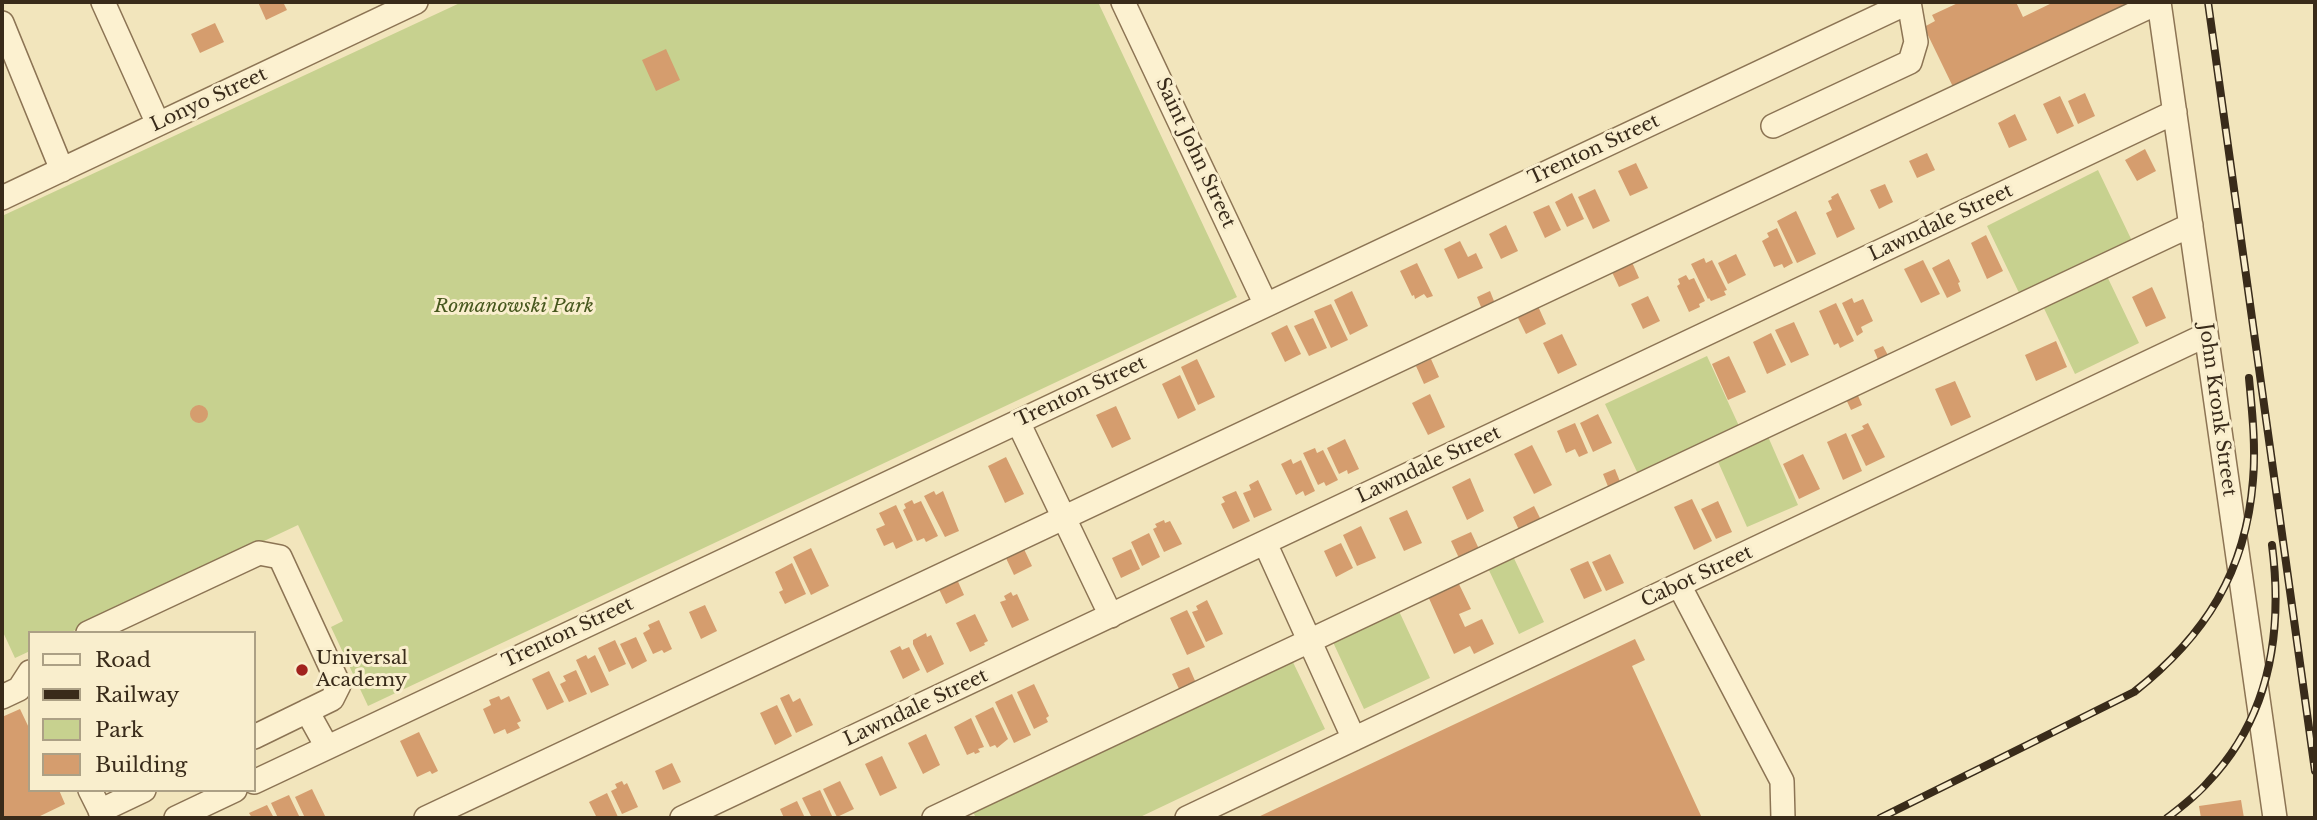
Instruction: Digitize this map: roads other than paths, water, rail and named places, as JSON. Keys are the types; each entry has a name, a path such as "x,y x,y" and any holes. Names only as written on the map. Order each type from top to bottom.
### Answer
{"street":[{"path":"103,2 158,124"},
{"name":"Lonyo Street","path":"2,198 158,124 392,7 416,2"},
{"name":"Saint John Street","path":"1124,2 1266,304"},
{"path":"1773,126 1910,62 1916,42 1909,2"},
{"name":"Trenton Street","path":"256,781 1909,2"},
{"path":"426,818 2159,2"},
{"name":"John Kronk Street","path":"2159,2 2275,818"},
{"path":"2,23 62,170"},
{"name":"Lawndale Street","path":"682,818 2175,112"},
{"path":"934,818 2191,225"},
{"name":"Cabot Street","path":"1187,818 2206,335"},
{"path":"1018,422 1111,616"},
{"path":"1265,542 1354,739"},
{"path":"92,631 259,553 280,557 339,685 332,699 256,736"},
{"path":"1679,585 1782,781 1783,818"},
{"path":"307,711 327,747"},
{"path":"91,792 102,815 141,792"},
{"path":"176,818 231,792"}],"railway":[{"path":"2208,2 2315,771"},
{"path":"1880,818 2134,692 2182,648 2218,600 2231,573 2249,513 2254,467 2249,378"},
{"path":"2167,818 2198,792 2229,757 2246,730 2258,701 2273,641 2275,577 2272,545"}],"place":[{"name":"Universal Academy","path":"302,670"}],"park label":[{"name":"Romanowski Park","path":"514,307"}]}
